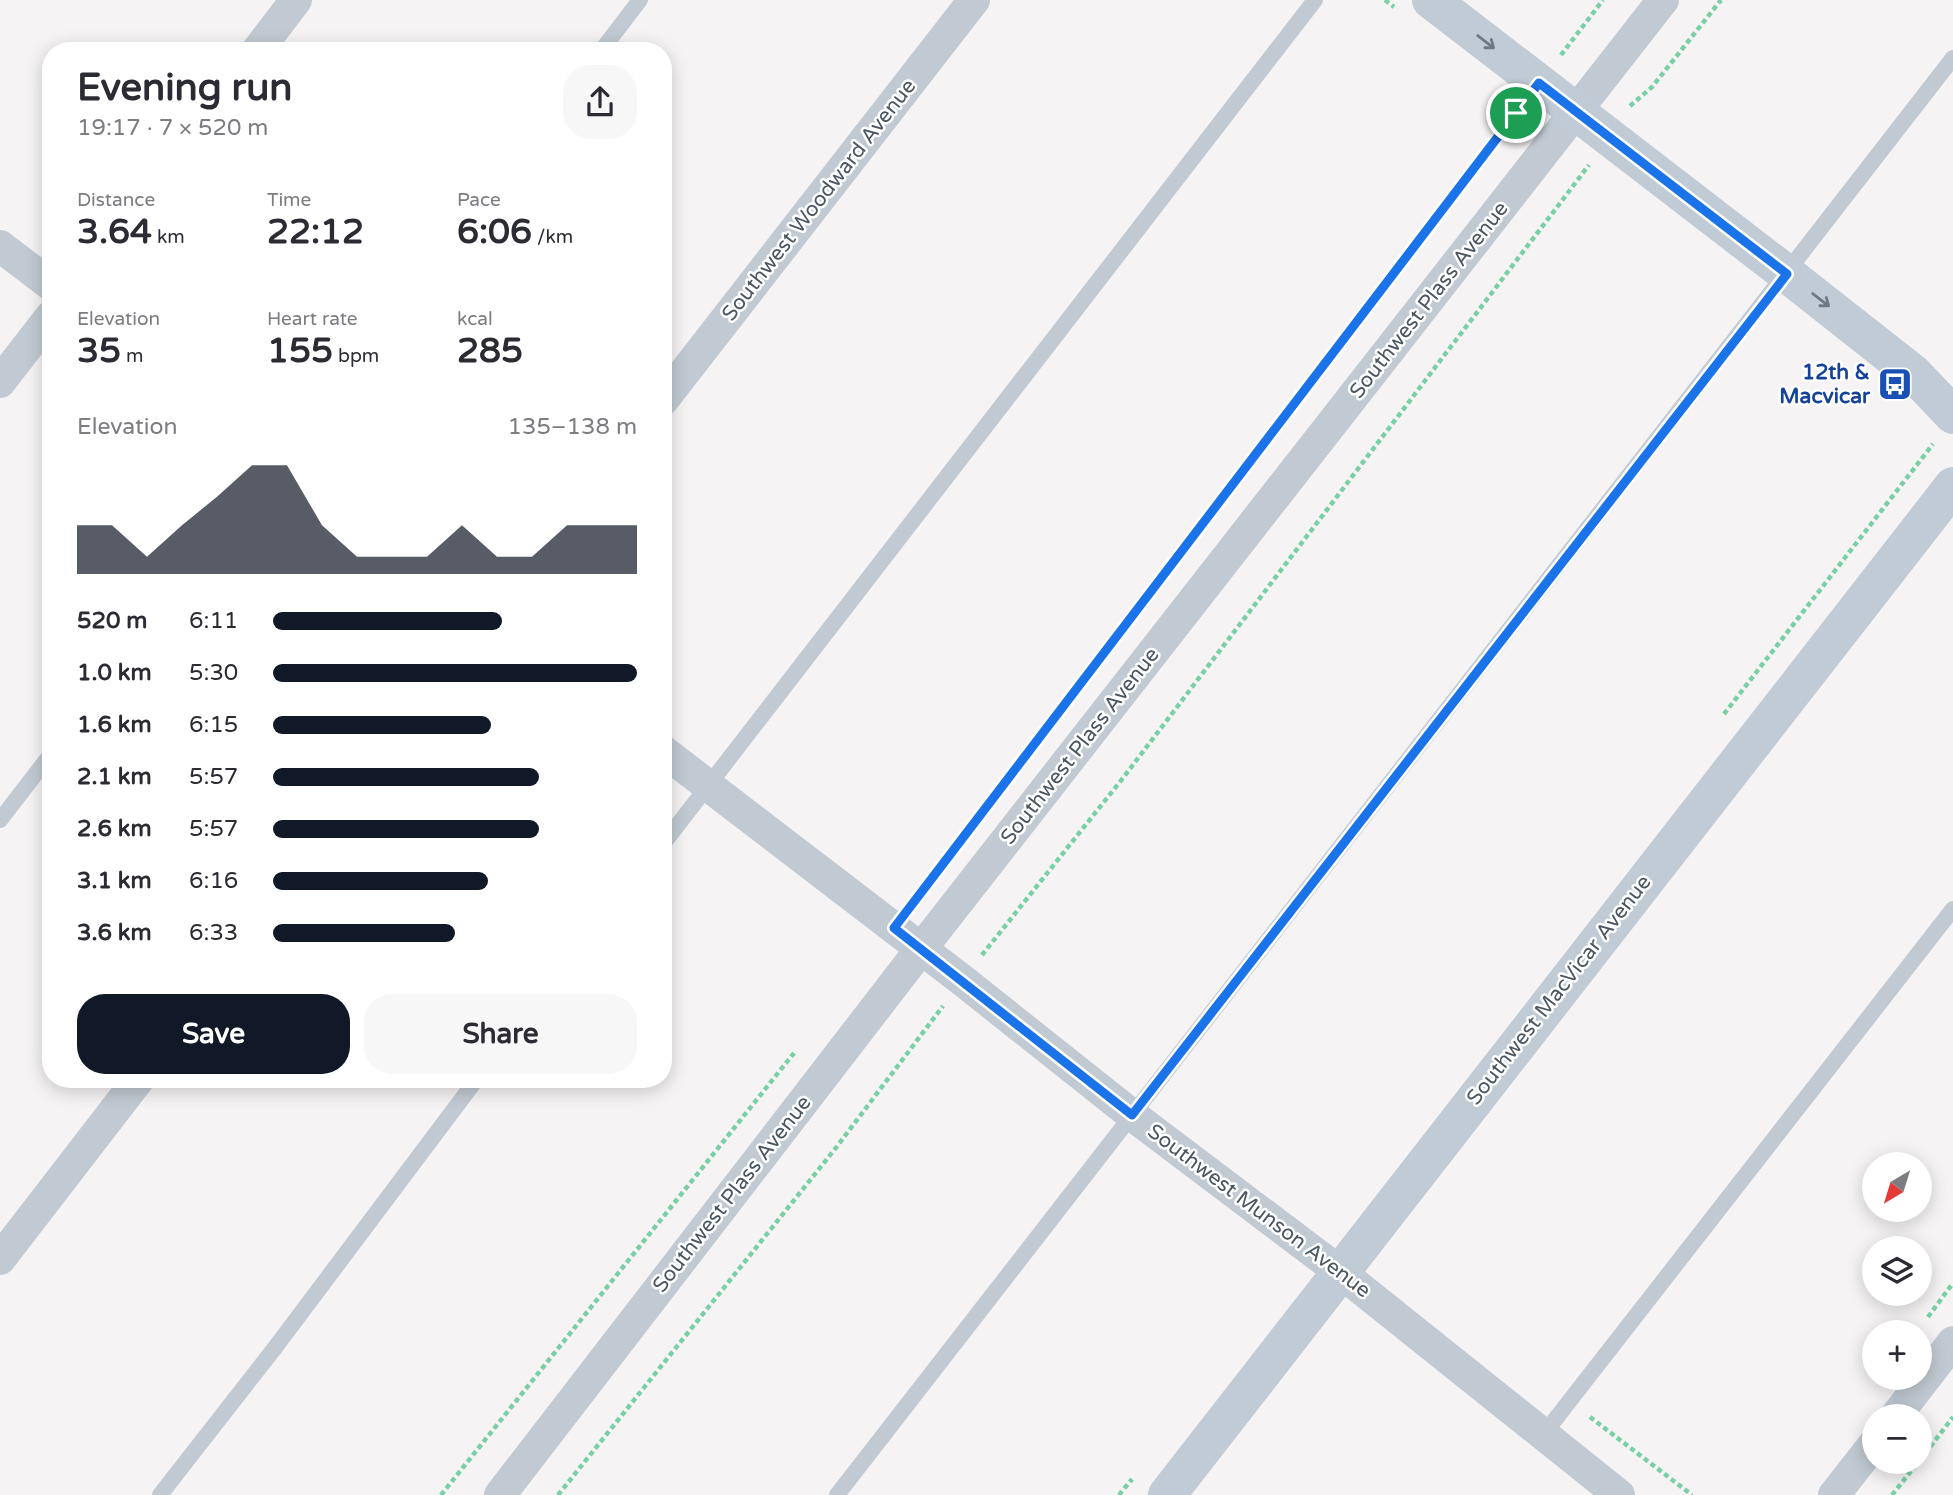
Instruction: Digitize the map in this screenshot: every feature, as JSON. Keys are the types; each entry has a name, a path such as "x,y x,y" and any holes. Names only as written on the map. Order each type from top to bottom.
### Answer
{"street":[{"path":"264,42 296,0"},
{"name":"Southwest Woodward Avenue","path":"672,388 974,0"},
{"path":"1432,0 1914,374 1953,415"},
{"name":"Southwest Plass Avenue","path":"499,1495 921,949 1663,0"},
{"path":"0,246 42,278"},
{"path":"0,382 42,328"},
{"name":"Southwest MacVicar Avenue","path":"1167,1495 1953,486"},
{"name":"Southwest Munson Avenue","path":"672,758 962,980 1132,1115 1340,1272 1619,1495"},
{"path":"0,1259 132,1088"},
{"path":"1905,1404 1953,1342"},
{"path":"1834,1495 1862,1459"}],"lane":[{"path":"608,42 640,0"},
{"path":"672,833 1315,0"},
{"path":"837,1495 1953,58"},
{"path":"0,820 42,766"},
{"path":"1544,1435 1953,909"},
{"path":"160,1495 274,1349 470,1088"}],"path":[{"path":"1012,773 1603,0"},
{"path":"558,1495 835,1149 962,980 1123,778 1578,181 1629,107 1652,87 1721,0"},
{"path":"441,1495 800,1046"},
{"path":"1925,1320 1953,1283"},
{"path":"1568,1401 1692,1495"},
{"path":"1932,1445 1953,1418"},
{"path":"1892,1495 1909,1474"}],"place":[{"name":"12th & Macvicar","path":"1895,384"}],"route":[{"path":"1539,83 1787,274 1132,1115 894,928 1516,113 1539,83"}]}
